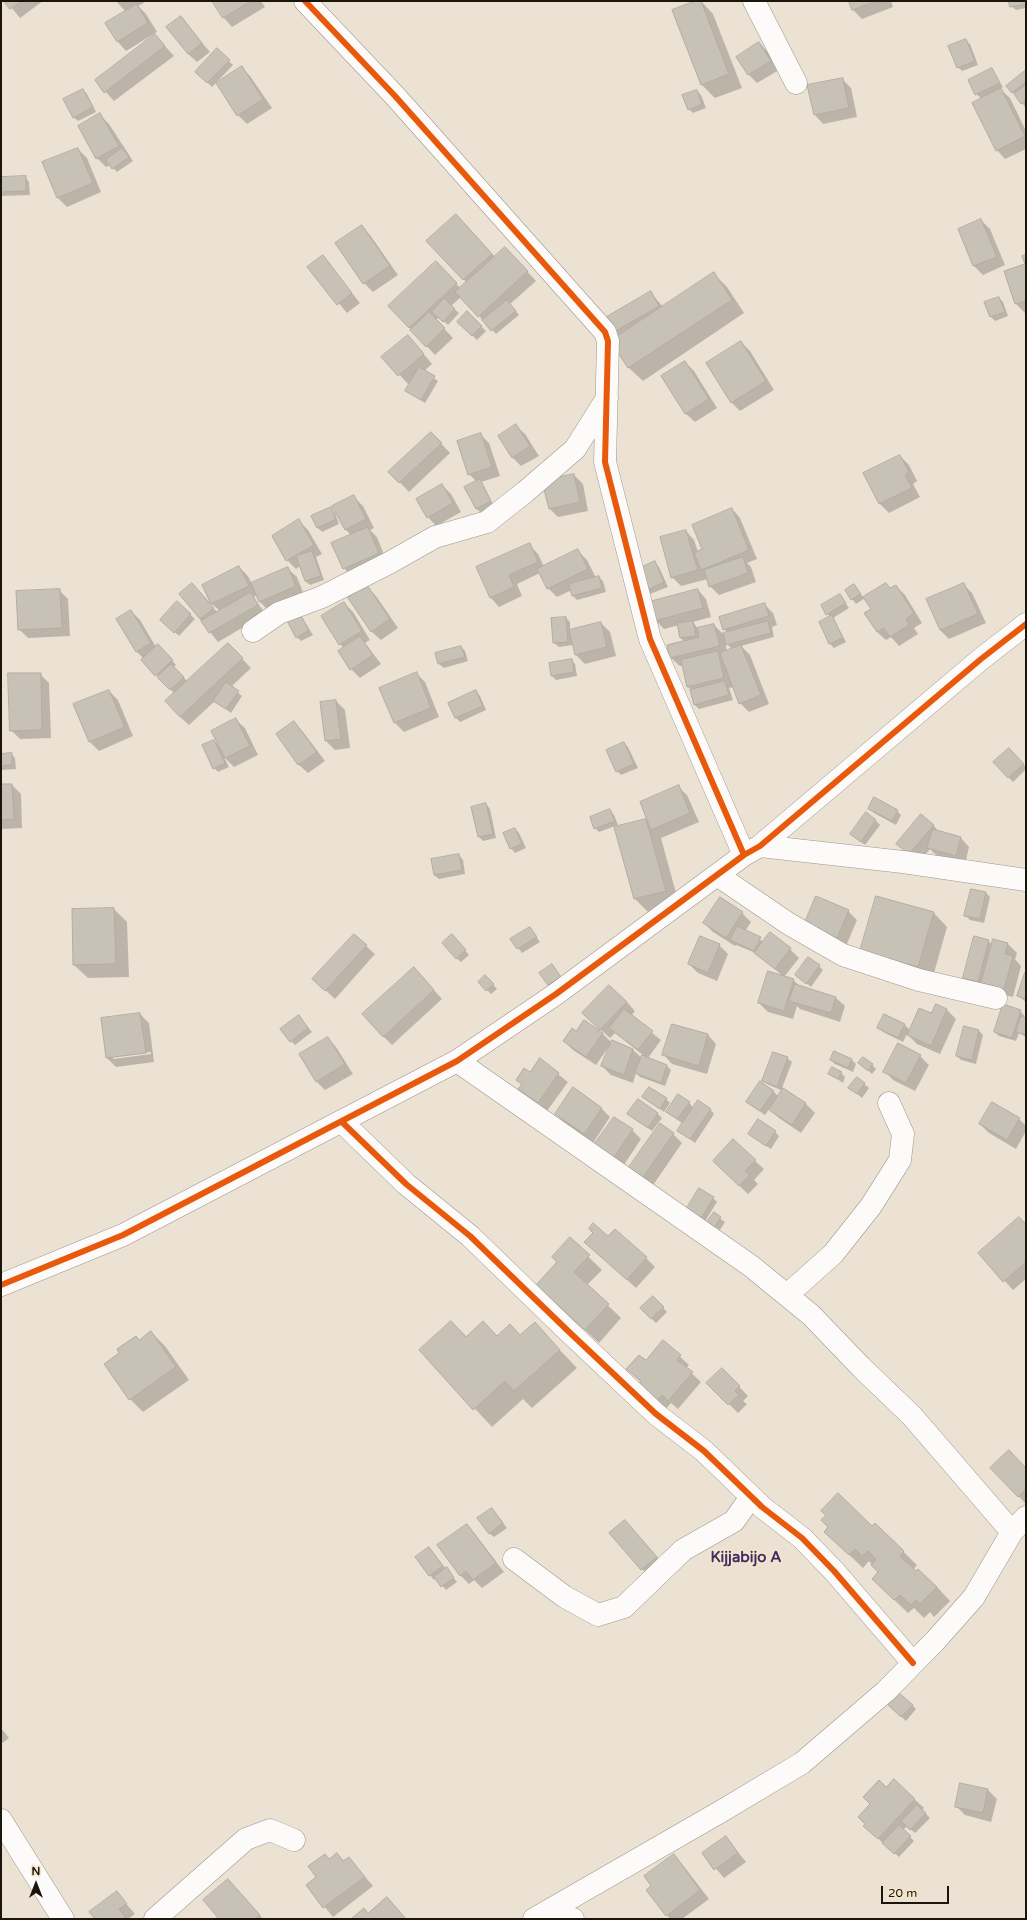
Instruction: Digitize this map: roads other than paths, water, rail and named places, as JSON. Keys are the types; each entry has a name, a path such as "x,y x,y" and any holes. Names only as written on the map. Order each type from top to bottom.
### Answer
{"street":[{"path":"305,1 395,96 605,332 608,341 606,462 650,639 752,851"},
{"path":"754,1 796,84"},
{"path":"253,631 279,614 322,597 389,563 435,537 487,522 575,449 607,398"},
{"path":"1,1285 123,1235 457,1061 556,994 717,875 752,851 981,659 1026,624"},
{"path":"752,851 903,862 1026,880"},
{"path":"717,875 790,924 843,955 919,980 996,998"},
{"path":"457,1061 751,1266 787,1295 811,1315 1019,1525 974,1597 886,1691 802,1763 535,1919"},
{"path":"787,1295 833,1254 871,1206 900,1160 903,1134 889,1103"},
{"path":"342,1122 406,1184 470,1236 656,1414 704,1451 751,1497 802,1538 834,1571 913,1663"},
{"path":"514,1559 565,1597 598,1615 624,1607 683,1550 734,1521 751,1497"},
{"path":"1,1820 64,1919"},
{"path":"155,1919 246,1839 270,1830 294,1840"},
{"path":"535,1919 546,1912 573,1919"}],"district":[{"name":"Kijjabijo A","path":"746,1558"}]}
